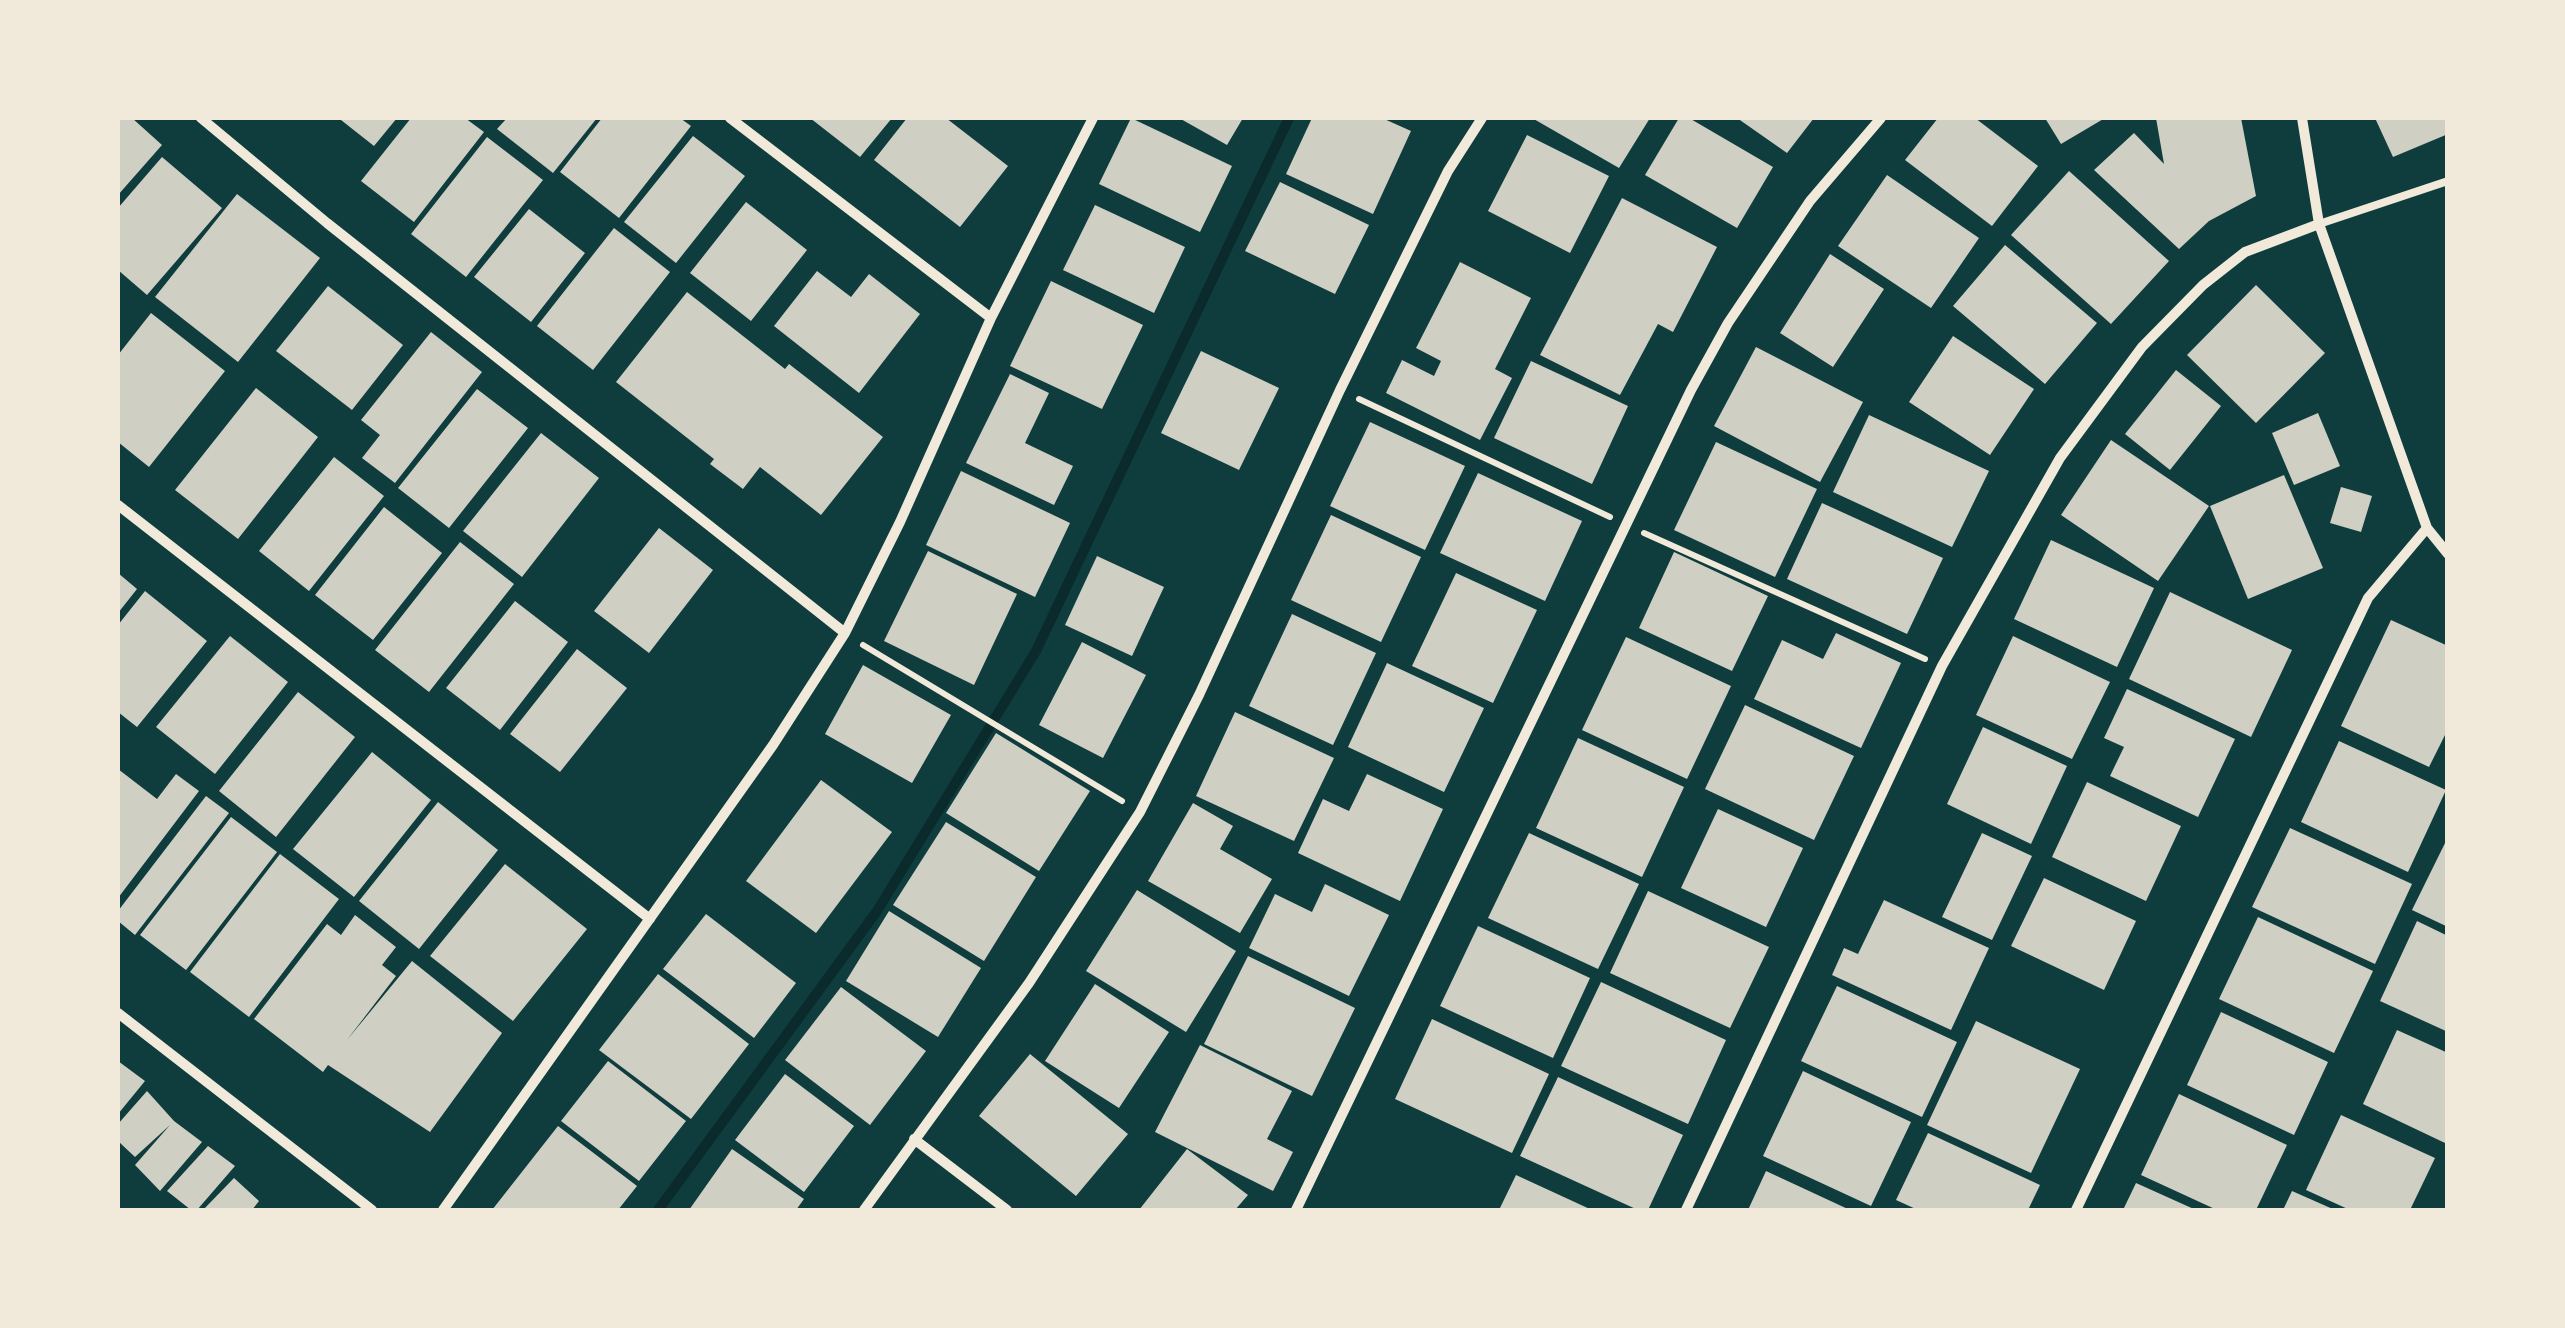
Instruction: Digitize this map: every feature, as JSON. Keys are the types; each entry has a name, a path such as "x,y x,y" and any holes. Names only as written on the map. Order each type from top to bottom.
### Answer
{"street":[{"path":"201,118 327,223 845,633"},
{"path":"730,118 991,318"},
{"path":"443,1210 773,744 845,633 900,522 991,318 1093,118"},
{"path":"864,1210 1029,983 1140,812 1199,696 1340,390 1448,171 1482,118"},
{"path":"1296,1210 1700,373 1728,322 1810,201 1881,118"},
{"path":"2302,118 2319,224 2427,528 2448,554"},
{"path":"1686,1210 1942,666 2060,458 2142,347 2203,285 2245,252 2319,224"},
{"path":"118,505 650,919"},
{"path":"2076,1210 2368,598 2427,528"},
{"path":"118,1012 372,1210"},
{"path":"914,1140 1007,1210"}],"lane":[{"path":"2319,224 2448,182"}],"path":[{"path":"845,633 1140,812"}],"building":[{"path":"118,118 132,118 162,145 118,195"},
{"path":"343,118 397,118 374,146"},
{"path":"411,118 465,118 484,132 414,222 361,181"},
{"path":"507,118 597,118 553,173 497,129"},
{"path":"602,118 680,118 691,126 619,218 560,172"},
{"path":"810,118 892,118 860,157"},
{"path":"907,118 946,118 1008,166 960,227 874,160"},
{"path":"1131,118 1232,166 1200,232 1099,184"},
{"path":"1179,118 1243,118 1227,145"},
{"path":"1312,118 1382,118 1411,131 1373,214 1286,174"},
{"path":"1532,118 1650,118 1619,168"},
{"path":"1679,118 1689,118 1773,167 1737,228 1645,175"},
{"path":"1737,118 1814,118 1787,153"},
{"path":"1938,118 1975,118 2038,166 1992,226 1905,160"},
{"path":"2045,118 2105,118 2061,144"},
{"path":"2156,118 2241,118 2256,196 2209,221 2179,249 2094,170 2134,133 2164,164"},
{"path":"2375,118 2448,118 2448,134 2393,157"},
{"path":"1527,135 1609,176 1570,253 1488,211"},
{"path":"693,136 745,176 676,263 624,222"},
{"path":"487,137 543,180 466,277 411,234"},
{"path":"162,157 222,208 147,295 118,270 118,208"},
{"path":"2069,171 2169,261 2111,324 2011,235"},
{"path":"1887,175 1979,238 1931,308 1838,246"},
{"path":"1280,182 1369,225 1335,294 1245,251"},
{"path":"237,194 320,258 238,362 155,297"},
{"path":"1622,198 1717,247 1673,332 1658,324 1620,395 1540,355"},
{"path":"746,202 807,250 751,321 690,273"},
{"path":"1095,205 1185,247 1154,313 1063,270"},
{"path":"529,209 585,253 531,322 474,277"},
{"path":"614,228 670,272 593,370 537,326"},
{"path":"2005,245 2097,323 2045,384 1953,306"},
{"path":"1830,254 1884,289 1833,367 1780,333"},
{"path":"1460,262 1531,298 1495,369 1512,378 1480,440 1386,393 1402,360 1434,376 1441,361 1416,348"},
{"path":"817,271 851,297 869,274 920,314 859,393 774,326"},
{"path":"1051,281 1143,325 1102,409 1010,366"},
{"path":"2256,285 2325,353 2256,423 2187,355"},
{"path":"328,286 403,345 352,410 276,351"},
{"path":"687,292 785,369 789,364 883,437 821,515 760,467 743,489 710,464 714,459 616,382"},
{"path":"151,313 225,371 149,467 118,442 118,355"},
{"path":"431,332 482,372 395,483 362,458 380,435 361,420"},
{"path":"1953,336 2034,389 1990,455 1909,402"},
{"path":"1756,347 1863,402 1820,482 1714,426"},
{"path":"1201,351 1279,388 1239,470 1161,433"},
{"path":"1531,361 1628,406 1592,484 1494,438"},
{"path":"2176,370 2221,406 2170,470 2125,434"},
{"path":"1010,374 1049,393 1025,443 1073,466 1054,505 966,463"},
{"path":"256,388 318,437 238,539 175,490"},
{"path":"477,389 528,428 449,528 398,488"},
{"path":"2318,413 2340,466 2294,485 2272,433"},
{"path":"1869,415 1989,471 1952,547 1833,492"},
{"path":"1370,422 1465,466 1425,550 1330,506"},
{"path":"541,433 599,478 522,577 463,531"},
{"path":"2111,440 2209,506 2158,581 2061,515"},
{"path":"1716,442 1817,489 1775,577 1674,530"},
{"path":"334,457 384,496 309,591 259,551"},
{"path":"961,471 1070,523 1035,597 926,545"},
{"path":"1478,473 1582,521 1545,601 1440,553"},
{"path":"2284,475 2323,568 2248,599 2210,506"},
{"path":"2341,487 2372,496 2361,532 2330,523"},
{"path":"1822,503 1943,558 1907,634 1787,579"},
{"path":"384,507 442,553 373,640 315,595"},
{"path":"1331,515 1421,557 1381,642 1291,600"},
{"path":"659,528 713,570 649,653 594,611"},
{"path":"2051,540 2154,588 2117,667 2014,619"},
{"path":"460,542 514,584 429,692 375,650"},
{"path":"928,551 1017,594 974,685 884,641"},
{"path":"1674,552 1768,596 1732,671 1639,628"},
{"path":"1097,556 1164,587 1132,656 1065,625"},
{"path":"118,573 137,589 118,613"},
{"path":"1456,573 1537,610 1493,703 1412,666"},
{"path":"145,591 207,641 137,727 118,712 118,625"},
{"path":"2170,592 2292,650 2251,737 2129,679"},
{"path":"515,601 568,642 500,730 446,688"},
{"path":"1292,614 1376,653 1333,745 1249,706"},
{"path":"2391,620 2448,646 2448,729 2429,767 2341,726"},
{"path":"1836,633 1901,663 1861,748 1754,699 1782,640 1823,659"},
{"path":"230,636 288,682 215,774 156,727"},
{"path":"2013,636 2110,682 2072,759 1976,715"},
{"path":"1626,637 1731,686 1687,779 1582,730"},
{"path":"1082,642 1146,675 1103,758 1039,725"},
{"path":"577,649 627,688 560,772 510,734"},
{"path":"1387,663 1484,708 1444,792 1348,747"},
{"path":"863,665 951,715 912,783 825,734"},
{"path":"2127,689 2235,739 2198,817 2110,776 2124,747 2104,738"},
{"path":"298,692 355,737 276,837 219,791"},
{"path":"1745,705 1854,756 1814,840 1705,789"},
{"path":"1235,712 1334,758 1294,841 1196,796"},
{"path":"1983,727 2067,766 2031,844 1947,804"},
{"path":"996,733 1090,791 1039,871 946,813"},
{"path":"1578,738 1684,787 1642,877 1536,828"},
{"path":"2339,741 2446,790 2408,872 2301,822"},
{"path":"372,752 431,800 354,897 293,849"},
{"path":"118,769 157,799 176,774 199,791 118,898"},
{"path":"1367,774 1443,809 1400,901 1298,853 1323,799 1349,811"},
{"path":"821,780 892,832 816,933 746,881"},
{"path":"2087,782 2181,826 2146,901 2052,857"},
{"path":"206,796 229,813 135,935 118,921 118,911"},
{"path":"438,802 498,850 419,949 359,901"},
{"path":"1193,803 1233,826 1220,849 1272,879 1240,933 1148,881"},
{"path":"1718,809 1803,848 1766,927 1681,888"},
{"path":"231,817 277,852 186,970 140,935"},
{"path":"946,822 1036,877 984,961 893,905"},
{"path":"2290,828 2412,884 2375,964 2252,907"},
{"path":"1529,833 1639,884 1598,969 1488,918"},
{"path":"1982,833 2032,856 1992,940 1942,917"},
{"path":"2448,837 2448,927 2412,910"},
{"path":"280,854 339,899 249,1017 190,972"},
{"path":"505,864 587,929 513,1021 430,956"},
{"path":"2044,878 2136,921 2104,990 2011,946"},
{"path":"1325,884 1389,915 1349,996 1249,948 1275,894 1312,912"},
{"path":"1137,890 1236,951 1186,1032 1086,971"},
{"path":"1648,891 1769,947 1730,1028 1610,973"},
{"path":"1884,900 1989,948 1951,1030 1832,975 1844,948 1858,954"},
{"path":"889,911 981,968 938,1037 846,981"},
{"path":"706,914 796,983 754,1038 663,969"},
{"path":"355,915 396,947 382,965 396,976 347,1040 412,961 502,1033 430,1132 328,1065 323,1072 254,1019 327,924 341,935"},
{"path":"2258,917 2373,971 2334,1053 2219,999"},
{"path":"2417,921 2448,936 2448,1032 2380,1001"},
{"path":"1478,926 1590,978 1553,1058 1440,1006"},
{"path":"1248,956 1355,1008 1312,1096 1204,1044"},
{"path":"658,974 749,1044 691,1119 599,1050"},
{"path":"1601,982 1726,1040 1688,1124 1561,1066"},
{"path":"1095,984 1169,1032 1119,1108 1045,1061"},
{"path":"1837,986 1957,1042 1922,1117 1801,1061"},
{"path":"841,987 926,1051 870,1125 785,1060"},
{"path":"2221,1012 2328,1062 2294,1135 2187,1085"},
{"path":"1432,1019 1549,1074 1512,1153 1395,1099"},
{"path":"1976,1021 2080,1069 2031,1173 1927,1125"},
{"path":"2397,1030 2448,1053 2445,1143 2363,1104"},
{"path":"1200,1045 1292,1091 1267,1139 1293,1152 1273,1191 1155,1132"},
{"path":"1030,1054 1128,1134 1076,1196 979,1116"},
{"path":"118,1061 145,1081 118,1114"},
{"path":"608,1061 686,1121 639,1181 561,1121"},
{"path":"1803,1071 1911,1122 1871,1206 1763,1156"},
{"path":"785,1074 854,1126 804,1192 735,1140"},
{"path":"1558,1077 1683,1135 1648,1210 1638,1210 1520,1156"},
{"path":"147,1091 174,1121 202,1142 160,1191 135,1165 170,1125 135,1157 118,1141 118,1124"},
{"path":"2179,1094 2287,1145 2256,1210 2217,1210 2141,1175"},
{"path":"2341,1115 2435,1158 2410,1210 2350,1210 2306,1190"},
{"path":"558,1126 637,1186 618,1210 492,1210"},
{"path":"1928,1133 2040,1185 2028,1210 1918,1210 1896,1200"},
{"path":"208,1146 235,1166 197,1210 191,1210 167,1191"},
{"path":"732,1149 804,1199 796,1210 689,1210"},
{"path":"1187,1149 1248,1195 1235,1210 1139,1210"},
{"path":"1766,1171 1850,1210 1748,1210"},
{"path":"1516,1175 1592,1210 1499,1210"},
{"path":"234,1178 259,1201 252,1210 203,1210"},
{"path":"2136,1183 2196,1210 2123,1210"},
{"path":"2292,1191 2335,1210 2283,1210"}],"waterway":[{"path":"658,1210 877,911 1036,651 1289,118"}]}
